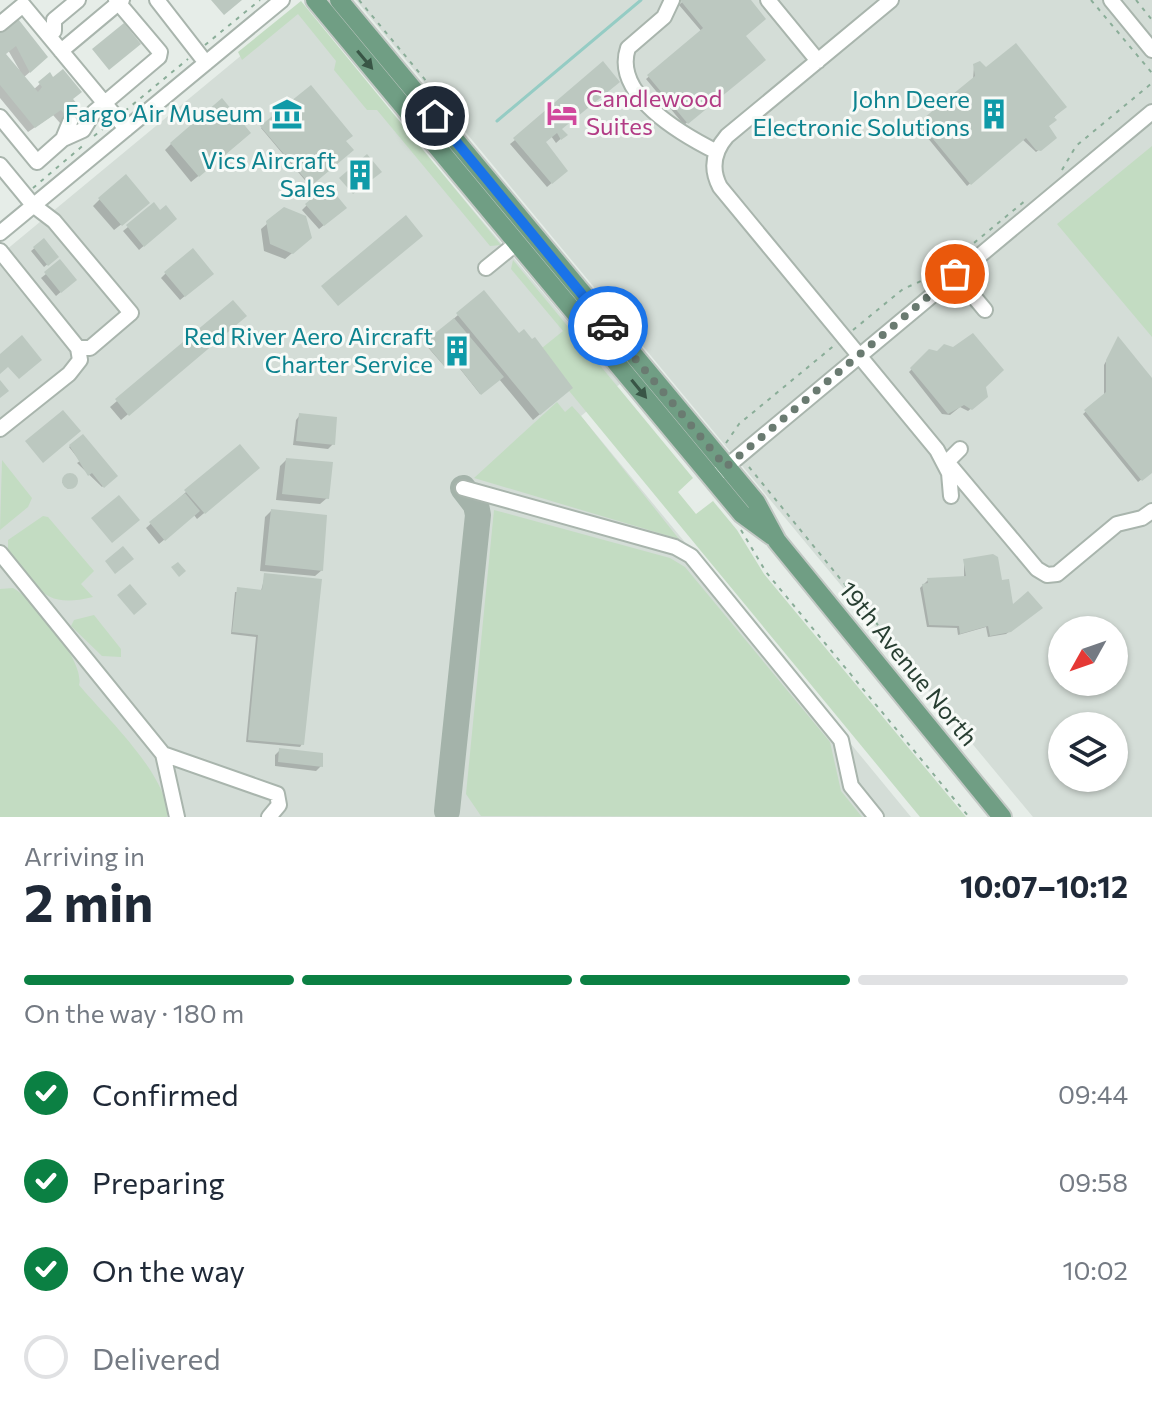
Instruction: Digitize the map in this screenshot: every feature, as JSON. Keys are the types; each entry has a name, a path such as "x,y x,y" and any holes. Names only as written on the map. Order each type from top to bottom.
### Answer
{"main road":[{"name":"19th Avenue North","path":"315,0 518,242 719,473 756,502 777,541 1002,817"},
{"name":"19th Avenue North","path":"339,0 719,473"}],"street":[{"path":"49,36 54,31 54,20 78,0"},
{"path":"157,0 202,57"},
{"path":"0,233 29,200 202,57 282,0"},
{"path":"672,0 664,17 628,48 628,75 666,124 717,152"},
{"path":"768,0 818,61"},
{"path":"1111,0 1152,50"},
{"path":"0,117 37,162 63,139 83,130 94,109 159,57 160,52 119,1 61,51"},
{"path":"888,1 727,136 717,152 713,169 720,187 843,339 1037,569 1047,575 1057,574 1117,524 1142,518 1152,511"},
{"path":"0,24 23,5 61,51 94,109 121,124"},
{"path":"719,473 952,270 1152,112"},
{"path":"63,139 70,122"},
{"path":"0,165 29,200 54,221 131,313 90,348 78,348"},
{"path":"486,268 518,242"},
{"path":"0,251 78,348 80,360 69,374 0,429"},
{"path":"952,270 985,310"},
{"path":"942,456 960,449"},
{"path":"942,456 949,473 951,496"},
{"path":"463,488 675,547 691,556 841,740 851,786 876,817"},
{"path":"0,553 6,572 106,681 163,754 177,817"},
{"path":"163,754 277,794 279,805 269,817"}],"path":[{"path":"29,200 202,57 260,0"},
{"path":"1091,0 1152,73"},
{"path":"1136,0 1152,20"},
{"path":"1051,179 1063,169 1076,146 1152,83"},
{"path":"952,270 1028,199"},
{"path":"720,443 727,443 739,424 903,289 938,274"},
{"path":"749,467 940,701"}],"shaded area":[{"path":"356,0 1152,0 1152,817 1033,817"},
{"path":"301,6 620,384 581,416 911,817 0,817 0,255"}],"green space":[{"path":"301,1 501,245 490,246 377,110 367,110 334,70 336,61 298,14 242,60 238,52"},
{"path":"1152,146 1152,337 1057,224"},
{"path":"513,260 693,478 678,492 696,514 713,501 737,530 764,574 966,817 920,817 537,352 563,331 511,269"},
{"path":"557,402 565,412 572,406 581,416 679,539 474,478"},
{"path":"2,460 32,498 28,507 0,530"},
{"path":"494,510 670,558 685,567 830,742 841,791 862,817 481,816 466,794"},
{"path":"43,516 48,517 94,571 81,584 93,597 62,600 42,592 8,549 8,540"},
{"path":"13,588 32,604 56,632 74,662 79,685 148,766 165,801 167,817 0,817 0,589"},
{"path":"94,615 121,649 121,657 102,656 71,626 74,620"}],"building":[{"path":"211,0 242,0 224,15"},
{"path":"680,0 751,0 766,19 746,36 766,60 688,124 647,75 703,28"},
{"path":"15,15 48,57 30,73 16,46 6,54 38,92 42,87 38,82 50,72 53,77 63,69 82,92 73,99 87,116 74,126 61,110 35,128 0,85 0,29"},
{"path":"124,23 141,44 109,70 92,49"},
{"name":"John Deere Electronic Solutions","path":"1016,43 1067,107 1054,117 1057,120 1049,126 1057,138 1041,151 1036,150 1026,138 971,185 919,122 975,76 973,64 980,61 986,67"},
{"name":"Candlewood Suites","path":"603,61 620,82 562,129 568,135 561,140 557,133 546,142 568,171 552,184 513,138"},
{"path":"311,85 353,136 346,141 354,150 311,186 260,126"},
{"path":"222,98 251,133 199,177 170,143"},
{"name":"Vics Aircraft Sales","path":"367,154 382,172 353,194 339,178"},
{"path":"126,174 150,203 122,226 98,198"},
{"path":"328,185 347,208 324,226 305,204"},
{"path":"154,202 160,210 166,205 177,219 144,247 126,225"},
{"path":"284,207 306,216 312,238 293,254 270,244 266,221"},
{"path":"406,215 423,236 338,306 321,286"},
{"path":"44,238 59,257 48,266 33,247"},
{"path":"193,248 214,274 185,297 164,272"},
{"path":"60,259 77,280 61,293 44,272"},
{"path":"484,290 519,333 524,329 532,339 535,337 573,388 540,415 456,313"},
{"path":"233,300 247,316 129,416 115,399"},
{"name":"Red River Aero Aircraft Charter Service","path":"454,318 504,377 481,395 454,361 446,368 424,342"},
{"path":"973,333 1004,370 986,387 988,397 972,410 964,405 948,414 910,368 929,349 937,351 944,344 953,347"},
{"path":"22,335 42,360 19,379 8,367 0,374 0,354"},
{"path":"1118,336 1152,378 1152,473 1142,481 1084,410 1106,392 1106,360"},
{"path":"0,380 9,391 0,398"},
{"path":"63,410 81,431 43,463 25,441"},
{"path":"299,413 337,417 335,445 296,441"},
{"path":"83,434 118,476 104,488 92,473 88,476 69,445"},
{"path":"240,444 260,468 205,514 184,490"},
{"path":"286,458 333,462 329,499 282,494"},
{"path":"67,473 73,473 78,481 76,487 67,489 62,484 62,478"},
{"path":"185,493 200,511 165,541 149,522"},
{"path":"119,495 140,520 112,543 91,518"},
{"path":"271,509 327,515 323,571 265,565"},
{"path":"123,546 134,559 115,574 105,561"},
{"path":"993,554 998,557 1002,580 1009,579 1013,604 1028,591 1043,608 1011,632 990,636 988,626 960,634 959,626 929,625 922,584 928,583 927,578 966,576 963,559"},
{"path":"178,562 186,571 179,577 171,567"},
{"path":"264,573 322,579 304,745 248,740 258,635 232,632 237,587 262,590"},
{"path":"130,584 147,604 134,615 117,595"},
{"path":"279,748 323,753 323,767 278,762"}],"waterway":[{"path":"497,121 641,0"}],"taxiway":[{"path":"447,811 478,515 476,505 463,488"}],"tunnel":[{"path":"70,122 84,112"}],"way so far":[{"path":"608,326 726,467 955,274"}],"place":[{"name":"Candlewood Suites","path":"562,113"},
{"name":"Fargo Air Museum","path":"287,114"},
{"name":"John Deere Electronic Solutions","path":"994,114"},
{"name":"Vics Aircraft Sales","path":"360,175"},
{"name":"Red River Aero Aircraft Charter Service","path":"457,351"}],"route":[{"path":"435,116 608,326"}]}
